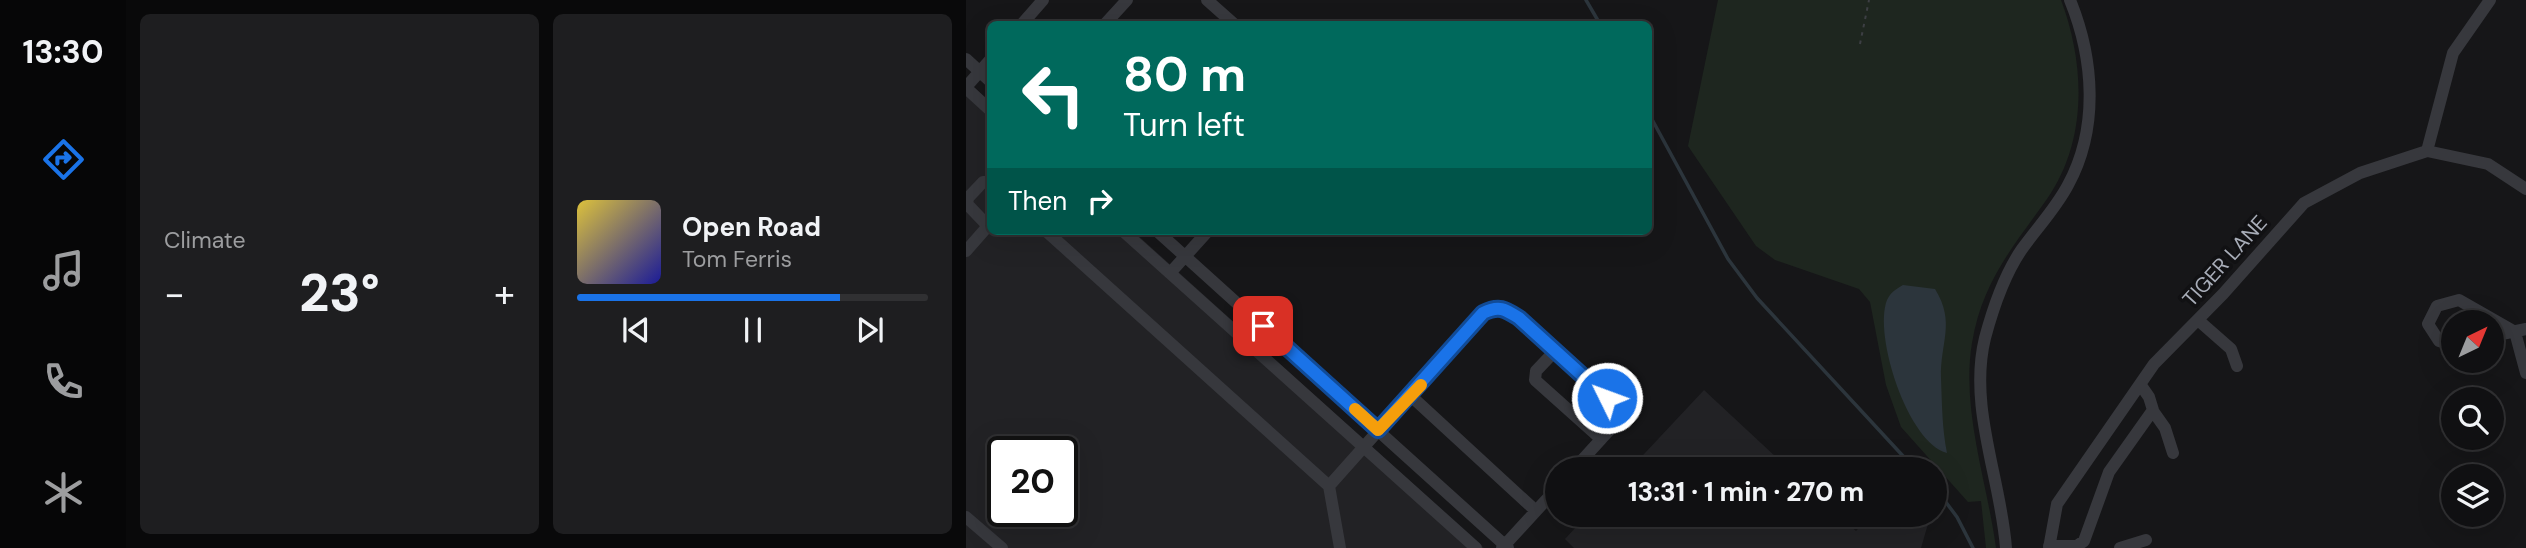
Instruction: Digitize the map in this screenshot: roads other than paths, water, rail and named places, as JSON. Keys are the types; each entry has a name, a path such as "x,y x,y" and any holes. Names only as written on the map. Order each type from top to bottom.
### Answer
{"street":[{"path":"1025,21 1043,0"},
{"path":"1108,21 1127,0"},
{"path":"1207,0 1231,21"},
{"path":"2006,548 1980,387 1985,340 2001,288 2020,252 2068,187 2080,161 2091,121 2088,70 2070,0"},
{"path":"2490,0 2454,53 2427,151 2488,164 2526,189"},
{"path":"966,59 987,78"},
{"path":"987,64 966,88 987,107"},
{"name":"TIGER LANE","path":"2049,547 2057,504 2154,364 2198,320 2304,203 2360,173 2427,151"},
{"path":"987,182 983,182 968,198 967,204 987,225"},
{"path":"966,251 987,227"},
{"path":"1050,235 1329,485 1340,548"},
{"path":"1128,235 1476,548"},
{"path":"1161,235 1505,547 1545,501"},
{"path":"1171,272 1204,235"},
{"path":"2441,341 2428,324 2437,306 2448,301 2469,304 2481,310"},
{"path":"1329,485 1483,313 1495,307 1506,309 1519,318 1624,414 1585,457"},
{"path":"2198,320 2231,349 2238,366"},
{"path":"2504,322 2521,330 2526,373"},
{"path":"1555,351 1536,371 1535,380 1601,439"},
{"path":"2140,384 2150,397 2153,411 2165,428 2173,453"},
{"path":"1411,396 1536,511"},
{"path":"2049,547 2079,547 2084,541 2109,472 2153,411"},
{"path":"966,517 1002,548"},
{"path":"2120,548 2146,540"}],"waterway":[{"path":"1586,0 1598,21"},
{"path":"1652,119 1728,259 1757,298 1904,457"},
{"path":"1947,504 1973,548"}]}
